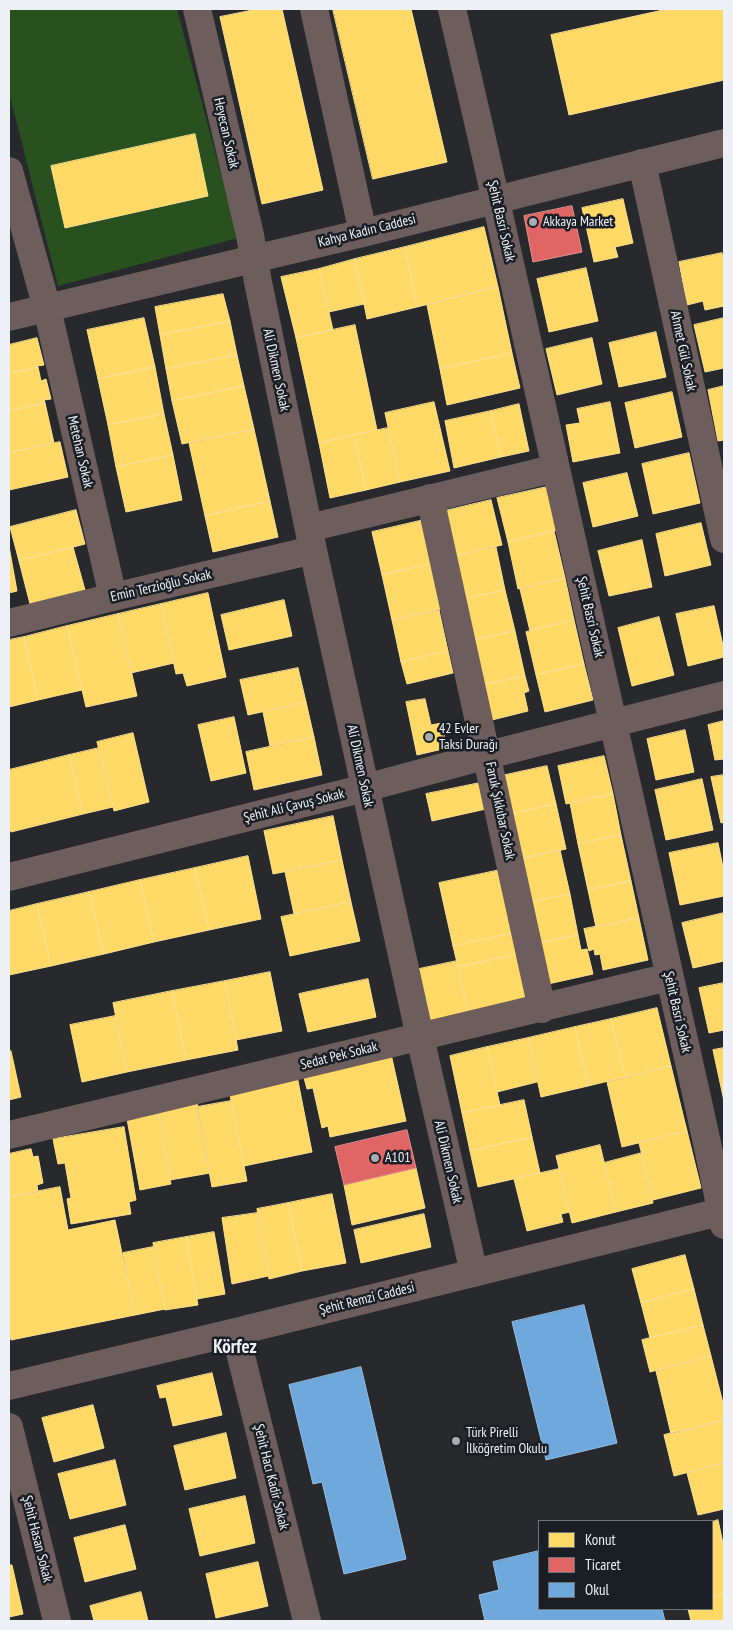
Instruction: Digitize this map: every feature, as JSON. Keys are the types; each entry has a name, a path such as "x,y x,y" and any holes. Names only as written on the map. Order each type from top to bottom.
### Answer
{"street":[{"name":"Heyecan Sokak","path":"197,9 254,258"},
{"path":"314,9 363,233"},
{"name":"Şehit Basri Sokak","path":"452,9 497,199 723,1216"},
{"name":"Kahya Kadın Caddesi","path":"9,317 363,233 724,142"},
{"name":"Ahmet Gül Sokak","path":"642,163 724,539"},
{"name":"Metehan Sokak","path":"9,172 46,308 113,597"},
{"name":"Ali Dikmen Sokak","path":"254,258 311,539 420,1037 474,1273"},
{"name":"Emin Terzioğlu Sokak","path":"9,623 113,597 311,539 430,498 556,468"},
{"name":"Faruk Şıkkıbar Sokak","path":"430,498 488,755 542,1009"},
{"name":"Şehit Ali Çavuş Sokak","path":"9,877 365,788 724,695"},
{"name":"Sedat Pek Sokak","path":"9,1135 542,1009 669,977"},
{"name":"Şehit Remzi Caddesi","path":"9,1386 474,1273 723,1216"},
{"name":"Şehit Hacı Kadir Sokak","path":"235,1332 307,1621"},
{"name":"Şehit Hasan Sokak","path":"9,1427 57,1621"}],"green space":[{"path":"9,9 177,9 238,238 58,286 9,92","holes":["195,135 208,196 65,228"]}],"building: Konut":[{"path":"258,9 282,9 323,190 262,204 220,17"},
{"path":"333,9 411,9 447,162 373,179"},
{"path":"668,9 724,9 724,80 569,115 551,35"},
{"path":"195,134 208,196 65,228 51,166"},
{"path":"623,199 633,243 615,247 618,257 594,262 582,208"},
{"path":"484,227 498,287 417,307 405,247"},
{"path":"405,247 417,307 367,319 355,259"},
{"path":"722,253 724,265 724,306 705,310 703,301 687,305 679,262"},
{"path":"355,259 364,304 329,312 319,269"},
{"path":"586,268 598,321 549,332 537,279"},
{"path":"319,269 333,330 296,338 281,277"},
{"path":"498,287 512,353 440,369 427,305"},
{"path":"223,294 230,321 160,335 155,307"},
{"path":"144,318 155,367 98,379 87,330"},
{"path":"724,318 724,368 705,372 694,325"},
{"path":"230,321 237,355 166,369 160,335"},
{"path":"355,325 377,430 319,443 296,338"},
{"path":"656,332 666,377 619,387 609,343"},
{"path":"37,338 44,365 9,374 9,345"},
{"path":"592,338 602,384 557,395 546,349"},
{"path":"512,353 520,388 447,405 440,369"},
{"path":"237,355 244,386 172,401 166,369"},
{"path":"38,367 41,381 46,379 51,399 44,400 45,403 9,411 9,374"},
{"path":"155,367 164,414 108,425 98,379"},
{"path":"244,386 254,429 182,444 172,401"},
{"path":"724,386 724,440 718,441 708,390"},
{"path":"672,392 682,437 635,448 625,403"},
{"path":"434,402 450,471 400,482 385,413"},
{"path":"610,402 620,453 573,462 566,425 580,423 577,409"},
{"path":"45,403 54,443 9,453 9,411"},
{"path":"519,404 529,451 501,457 491,411"},
{"path":"491,411 501,457 454,468 445,421"},
{"path":"164,414 173,455 116,467 108,425"},
{"path":"388,428 400,482 366,490 354,435"},
{"path":"254,429 270,501 205,516 189,443"},
{"path":"354,435 366,490 330,498 319,443"},
{"path":"60,442 68,477 9,490 9,453"},
{"path":"689,453 700,503 653,514 642,464"},
{"path":"173,455 182,500 126,512 116,467"},
{"path":"627,473 638,516 593,527 583,483"},
{"path":"547,487 558,530 508,542 497,498"},
{"path":"491,500 502,545 455,556 445,511"},
{"path":"270,501 278,537 213,552 205,516"},
{"path":"76,510 85,544 19,561 10,527"},
{"path":"424,520 434,563 382,575 372,532"},
{"path":"701,523 711,565 665,576 656,534"},
{"path":"554,531 565,578 518,589 508,542"},
{"path":"642,540 652,587 609,596 598,551"},
{"path":"9,546 17,591 9,593"},
{"path":"73,547 85,590 30,604 19,561"},
{"path":"496,547 505,590 465,599 455,556"},
{"path":"434,563 445,608 392,620 382,575"},
{"path":"565,578 574,620 530,631 520,589"},
{"path":"505,590 515,631 474,640 465,599"},
{"path":"208,593 226,677 187,686 183,673 176,674 161,604"},
{"path":"284,600 292,636 229,650 221,615"},
{"path":"161,604 174,663 131,673 118,614"},
{"path":"714,606 724,657 688,666 676,614"},
{"path":"439,610 448,651 401,662 392,620"},
{"path":"118,614 137,696 86,707 67,626"},
{"path":"659,617 674,675 632,686 618,628"},
{"path":"574,620 584,664 536,675 526,632"},
{"path":"67,626 82,690 38,700 24,637"},
{"path":"515,631 525,676 484,685 474,640"},
{"path":"24,637 38,700 9,707 9,640"},
{"path":"448,651 453,673 407,684 401,662"},
{"path":"584,664 593,700 545,712 536,675"},
{"path":"298,668 306,702 248,715 240,680"},
{"path":"525,676 529,691 524,693 528,711 492,720 484,685"},
{"name":"42 Evler Taksi Durağı","path":"425,699 431,725 442,723 447,748 417,755 406,702"},
{"path":"306,702 314,737 270,746 263,712"},
{"path":"234,717 246,773 211,781 198,725"},
{"path":"724,721 724,759 715,760 708,725"},
{"path":"685,730 694,772 656,780 647,739"},
{"path":"133,733 149,802 114,811 97,742"},
{"path":"314,737 322,775 254,790 246,752"},
{"path":"99,748 113,807 83,814 69,755"},
{"path":"69,755 83,814 11,832 9,824 9,770"},
{"path":"604,756 613,794 566,804 558,766"},
{"path":"547,766 556,804 510,814 501,776"},
{"path":"724,775 724,822 721,823 711,777"},
{"path":"702,779 713,830 666,840 655,790"},
{"path":"480,783 486,809 432,821 426,794"},
{"path":"613,794 621,835 578,844 570,803"},
{"path":"556,804 566,849 520,859 510,814"},
{"path":"333,816 342,860 273,874 264,831"},
{"path":"621,835 631,881 588,890 578,844"},
{"path":"718,843 724,872 724,896 680,905 669,853"},
{"path":"560,850 570,894 530,902 520,859"},
{"path":"248,856 261,919 209,930 195,868"},
{"path":"342,860 351,902 294,914 285,872"},
{"path":"195,868 209,930 154,942 140,880"},
{"path":"500,870 514,933 453,946 439,883"},
{"path":"140,880 154,942 104,954 89,892"},
{"path":"631,881 639,918 596,927 588,890"},
{"path":"89,892 104,954 51,966 37,904"},
{"path":"570,894 578,935 539,943 530,902"},
{"path":"351,902 360,941 290,956 281,917"},
{"path":"37,904 51,966 9,975 9,911"},
{"path":"724,913 724,961 693,968 682,923"},
{"path":"639,918 648,960 603,970 600,954 595,955 594,949 589,951 584,929"},
{"path":"514,933 518,954 458,967 453,946"},
{"path":"578,935 581,950 587,949 593,974 548,984 539,943"},
{"path":"518,954 527,999 468,1012 458,967"},
{"path":"457,961 468,1012 430,1021 419,969"},
{"path":"270,972 282,1031 236,1040 225,981"},
{"path":"368,979 376,1017 308,1032 299,994"},
{"path":"225,981 238,1050 186,1060 172,991"},
{"path":"724,983 724,1030 709,1033 699,988"},
{"path":"172,991 186,1060 127,1072 113,1003"},
{"path":"657,1008 671,1066 625,1077 611,1019"},
{"path":"115,1016 127,1072 82,1082 70,1025"},
{"path":"611,1019 625,1077 588,1086 575,1027"},
{"path":"575,1027 588,1086 541,1097 528,1038"},
{"path":"528,1038 537,1082 497,1092 487,1047"},
{"path":"487,1047 500,1105 462,1113 450,1056"},
{"path":"724,1048 724,1101 713,1050"},
{"path":"11,1051 21,1097 9,1100 9,1052"},
{"path":"391,1054 406,1121 330,1137 328,1126 322,1128 313,1088 307,1089 303,1074"},
{"path":"671,1066 687,1131 622,1147 607,1082"},
{"path":"297,1076 312,1152 244,1166 229,1090"},
{"path":"524,1100 532,1137 470,1151 462,1113"},
{"path":"231,1101 247,1181 212,1187 197,1107"},
{"path":"197,1102 210,1173 170,1180 158,1109"},
{"path":"159,1113 171,1184 140,1190 127,1119"},
{"path":"124,1127 136,1200 129,1202 131,1214 71,1224 67,1199 71,1198 65,1163 58,1164 53,1139"},
{"path":"687,1131 701,1188 653,1200 639,1143"},
{"path":"532,1137 540,1173 478,1187 470,1151"},
{"path":"600,1145 616,1212 572,1223 556,1156"},
{"path":"31,1149 33,1157 38,1156 43,1183 37,1185 38,1192 9,1197 9,1154"},
{"path":"642,1153 653,1203 616,1212 604,1163"},
{"path":"416,1168 425,1208 352,1225 344,1185"},
{"path":"559,1169 570,1212 561,1214 563,1222 527,1231 514,1179"},
{"path":"60,1187 68,1230 115,1220 135,1315 11,1340 9,1331 9,1197"},
{"path":"332,1194 346,1263 302,1271 288,1203"},
{"path":"288,1203 302,1271 269,1279 257,1209"},
{"path":"257,1213 268,1276 232,1284 222,1218"},
{"path":"424,1214 431,1247 361,1263 354,1230"},
{"path":"214,1232 225,1294 197,1299 186,1237"},
{"path":"186,1237 198,1305 165,1310 153,1243"},
{"path":"153,1247 165,1309 135,1315 123,1253"},
{"path":"685,1255 694,1289 641,1303 632,1269"},
{"path":"694,1289 703,1325 650,1338 641,1303"},
{"path":"703,1325 711,1356 650,1372 642,1340"},
{"path":"711,1356 724,1407 724,1420 671,1434 656,1371"},
{"path":"212,1373 222,1415 173,1426 166,1397 160,1398 157,1386"},
{"path":"93,1405 104,1448 54,1462 42,1418"},
{"path":"724,1420 724,1463 674,1476 664,1435"},
{"path":"226,1433 236,1478 185,1490 174,1446"},
{"path":"115,1460 126,1505 70,1519 58,1474"},
{"path":"724,1463 724,1509 698,1515 687,1473"},
{"path":"245,1496 255,1543 200,1556 189,1509"},
{"path":"718,1520 724,1548 724,1594 713,1597 713,1522"},
{"path":"125,1525 136,1569 85,1582 74,1538"},
{"path":"258,1562 268,1606 216,1618 206,1574"},
{"path":"9,1565 12,1565 23,1614 9,1617"},
{"path":"141,1592 148,1621 94,1621 90,1606"},
{"path":"724,1594 724,1621 691,1621 688,1610 713,1610 713,1597"}],"building: Ticaret":[{"path":"572,206 582,252 533,262 524,216"},
{"name":"A101","path":"407,1130 416,1168 344,1185 335,1147"}],"building: Okul":[{"path":"584,1305 617,1443 546,1460 512,1322"},
{"path":"361,1367 406,1559 344,1574 322,1482 313,1484 289,1385"},
{"path":"538,1551 538,1610 662,1610 665,1621 485,1621 479,1595 499,1590 493,1562"}],"place":[{"name":"Akkaya Market","path":"533,222"},
{"name":"42 Evler Taksi Durağı","path":"429,737"},
{"name":"A101","path":"375,1158"},
{"name":"Türk Pirelli İlköğretim Okulu","path":"456,1441"}],"district":[{"name":"Körfez","path":"235,1348"}]}
